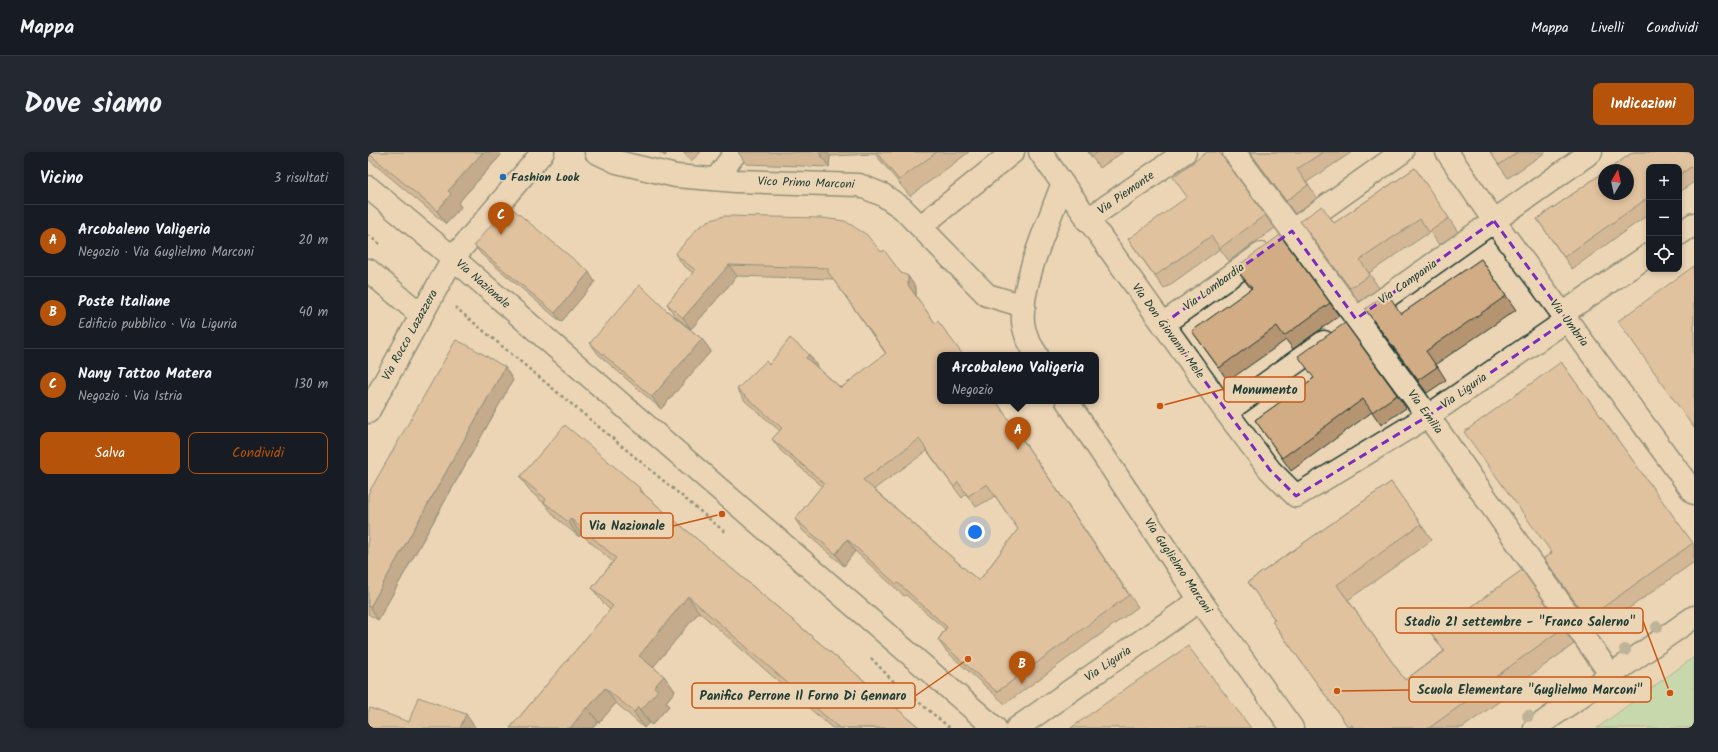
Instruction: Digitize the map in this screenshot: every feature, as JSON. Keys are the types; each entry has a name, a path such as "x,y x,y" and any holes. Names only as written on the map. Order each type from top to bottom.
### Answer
{"street":[{"name":"Via Rocco Lazazzera","path":"368,412 453,258 543,152"},
{"name":"Vico Primo Marconi","path":"596,152 617,162 645,170 676,176 860,185 893,200 921,226 987,295 1024,306"},
{"path":"716,179 736,152"},
{"path":"921,226 1013,152"},
{"path":"1035,352 1028,342 1024,329 1024,306 1031,270 1062,185 1040,152"},
{"name":"Via Piemonte","path":"1087,220 1186,152"},
{"name":"Via Emilia","path":"1234,152 1428,416 1611,675"},
{"name":"Via Lombardia","path":"1163,324 1402,152"},
{"name":"Via Umbria","path":"1447,152 1494,221 1694,493"},
{"name":"Via Campania","path":"1226,412 1591,152"},
{"name":"Via Don Giovanni Mele","path":"1062,185 1226,412 1270,470 1296,496"},
{"name":"Via Nazionale","path":"368,187 453,258 995,728"},
{"path":"1682,232 1694,224"},
{"name":"Via Liguria","path":"1296,496 1428,416 1646,257"},
{"path":"368,270 421,315"},
{"name":"Via Guglielmo Marconi","path":"1070,404 1200,600 1292,728"},
{"name":"Via Liguria","path":"1017,728 1200,600"},
{"path":"1534,728 1694,617"}],"path":[{"path":"435,290 729,536"},
{"path":"865,652 891,680 950,728"}],"highlighted area":[{"path":"1494,221 1567,320 1428,416 1296,496 1270,470 1163,324 1292,231 1356,319"}],"green space":[{"path":"1694,657 1694,728 1597,728"}],"building":[{"path":"368,152 483,152 448,191 451,194 437,211"},
{"path":"876,152 937,152 899,180"},
{"path":"1089,152 1098,152 1092,156"},
{"path":"1207,152 1219,152 1265,215 1220,248 1211,236 1155,276 1128,239 1187,197 1173,177"},
{"path":"1250,152 1323,152 1297,169 1308,185 1286,201"},
{"path":"1490,152 1518,152 1499,165"},
{"path":"1633,152 1694,152 1694,165 1682,173 1682,164 1646,164 1646,199 1564,257 1537,219 1598,176 1598,200 1634,200 1634,164 1616,164"},
{"path":"1415,168 1449,218 1429,232 1420,219 1360,260 1370,275 1350,288 1300,221 1322,206 1334,223"},
{"path":"508,205 589,272 555,313 474,245"},
{"path":"724,216 822,218 845,221 867,235 881,252 884,250 901,273 908,276 908,285 935,323 938,321 961,352 937,352 937,404 998,404 1129,595 997,692 938,640 947,627 898,583 896,584 847,539 836,554 795,519 824,483 772,439 782,428 737,389 766,361 769,365 790,338 809,354 806,358 841,388 886,353 828,272 828,268 729,265 683,318 667,304 695,270 675,254 698,228 708,221","holes":["919,439 954,487 958,482 968,496 987,484 1018,529 979,581 863,480"]},
{"path":"1280,235 1330,303 1284,336 1277,326 1219,368 1192,331 1252,288 1235,268"},
{"path":"1481,259 1506,296 1426,351 1437,367 1418,380 1365,309 1383,296 1386,299 1390,297 1401,314"},
{"path":"1694,266 1694,428 1618,321"},
{"path":"640,285 666,310 702,339 652,397 590,343"},
{"path":"1345,323 1397,395 1372,412 1363,399 1282,458 1255,420 1314,378 1298,356"},
{"path":"456,340 505,367 370,607 368,606 368,494"},
{"path":"1561,362 1693,543 1595,613 1593,611 1585,616 1544,558 1552,553 1464,432"},
{"path":"565,425 640,488 639,490 920,728 839,728 688,596 639,656 664,676 654,687 658,690 641,710 638,707 634,712 605,688 570,728 510,728 613,606 592,588 616,558 570,518 568,522 544,502 546,499 520,477"},
{"path":"1391,482 1421,524 1337,585 1405,680 1445,651 1422,621 1441,607 1452,621 1522,570 1563,628 1494,678 1496,680 1429,728 1354,728 1352,725 1349,728 1272,621 1275,620 1248,582"},
{"path":"1188,646 1251,728 1071,728 1128,687"},
{"path":"418,697 466,714 460,728 368,728 368,713 370,708 409,722"}],"place":[{"name":"Fashion Look","path":"503,177"},
{"name":"Nany Tattoo Matera","path":"501,235"},
{"name":"Monumento","path":"1160,406"},
{"name":"Arcobaleno Valigeria","path":"1018,450"},
{"name":"Via Nazionale","path":"722,514"},
{"name":"Panifico Perrone Il Forno Di Gennaro","path":"968,659"},
{"name":"Poste Italiane","path":"1022,684"},
{"name":"Scuola Elementare \"Guglielmo Marconi\"","path":"1337,691"},
{"name":"Stadio 21 settembre - \"Franco Salerno\"","path":"1670,693"}]}
